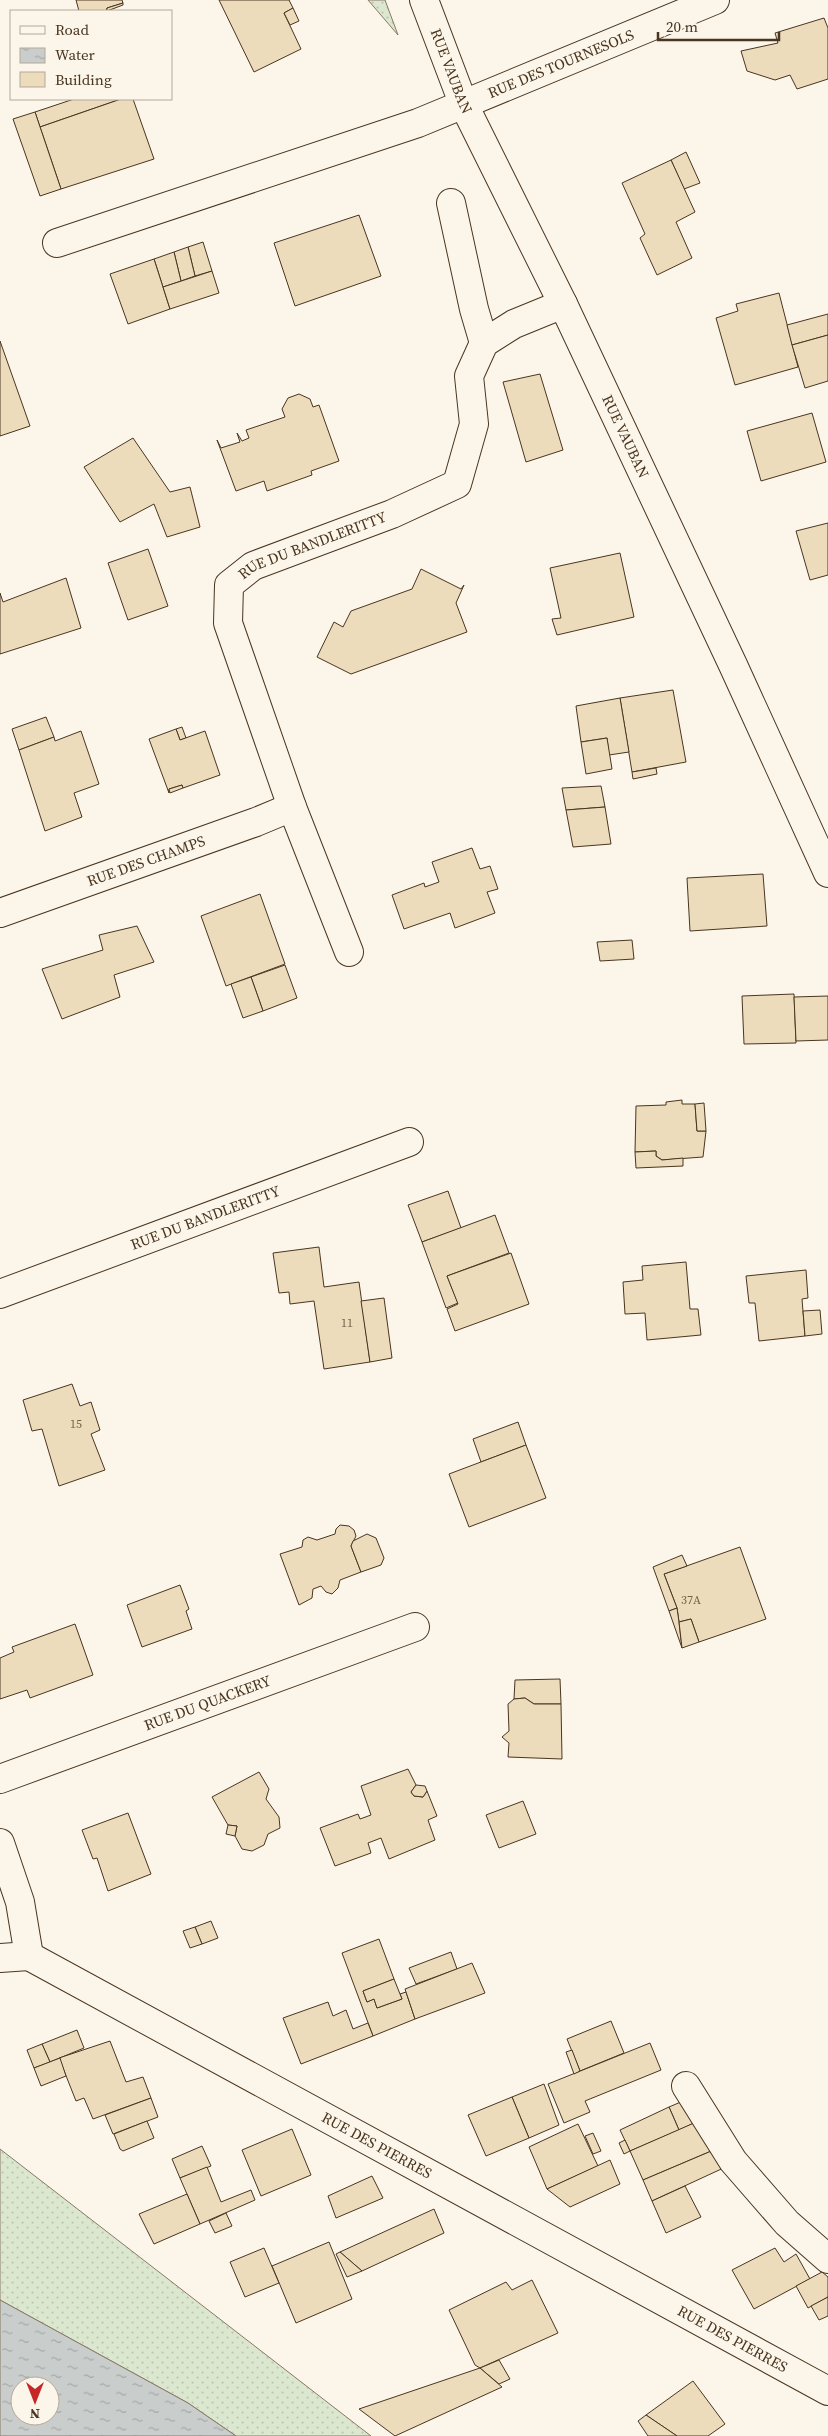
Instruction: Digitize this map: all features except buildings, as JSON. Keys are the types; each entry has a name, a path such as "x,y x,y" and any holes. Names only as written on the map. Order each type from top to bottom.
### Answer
{"street":[{"name":"RUE VAUBAN","path":"424,0 463,103 563,304 733,665 828,873"},
{"name":"RUE DES TOURNESOLS","path":"57,243 418,123 715,0"},
{"path":"451,203 474,310 484,342 514,324 563,304"},
{"name":"RUE DU BANDLERITTY","path":"349,952 292,807 228,623 229,585 253,566 392,514 457,484 474,424 469,376 484,342"},
{"name":"RUE DES CHAMPS","path":"0,913 256,822 292,807"},
{"name":"RUE DU BANDLERITTY","path":"0,1294 409,1142"},
{"name":"RUE DU QUACKERY","path":"0,1779 415,1627"},
{"path":"0,1843 20,1902 29,1956 0,1958"},
{"name":"RUE DES PIERRES","path":"29,1956 828,2392"},
{"path":"686,2086 733,2161 787,2223 828,2259"}],"green space":[{"path":"368,0 385,0 398,35"},
{"path":"0,2149 371,2436 236,2436 188,2403 0,2300"}],"water":[{"path":"0,2300 188,2403 236,2436 0,2436"}]}
